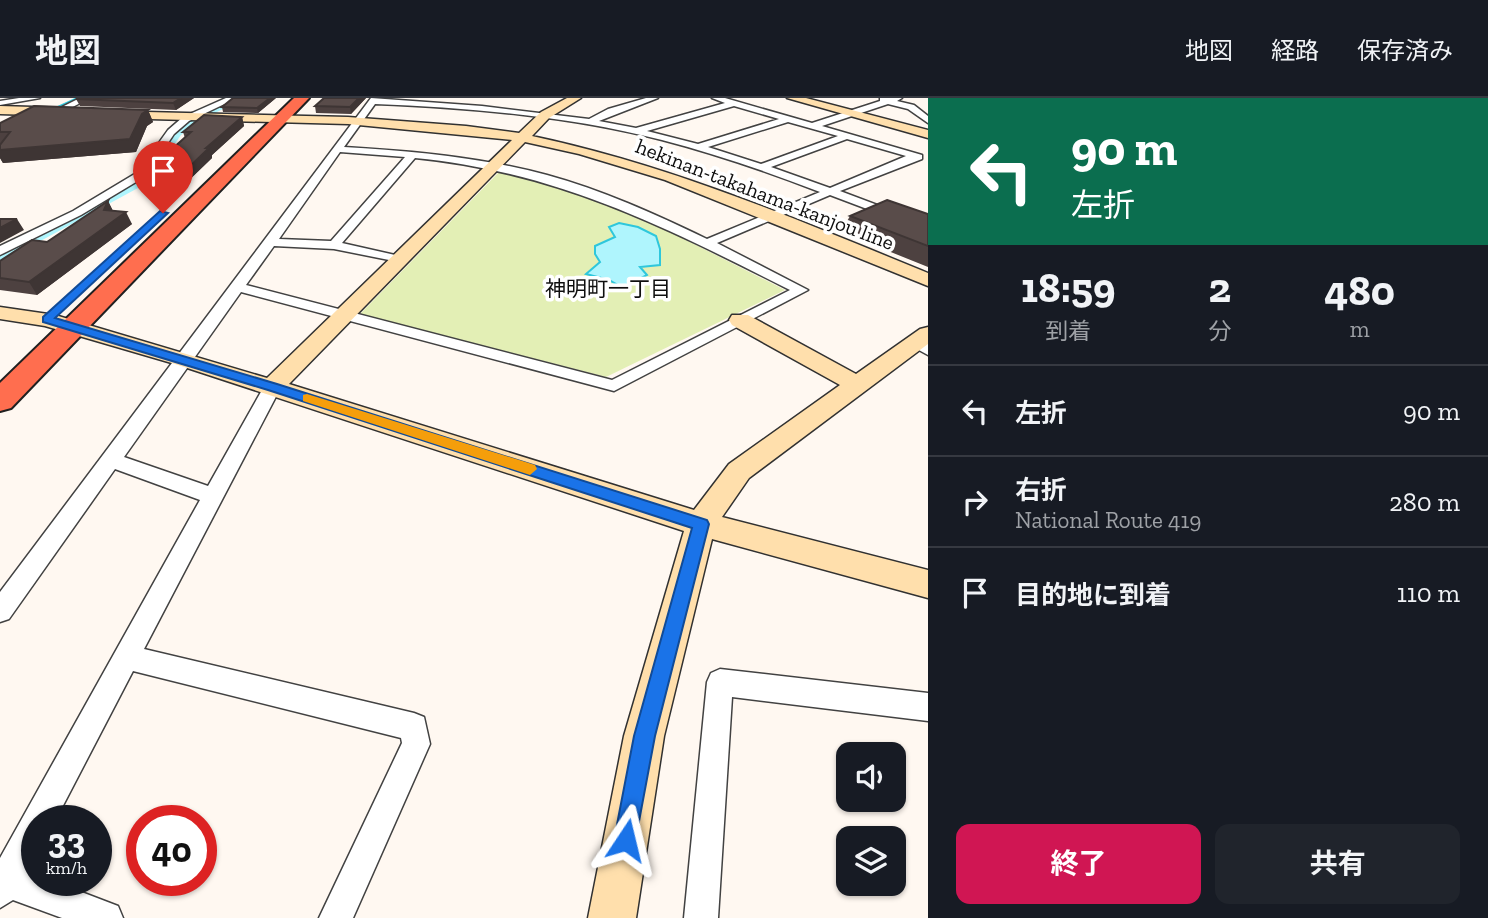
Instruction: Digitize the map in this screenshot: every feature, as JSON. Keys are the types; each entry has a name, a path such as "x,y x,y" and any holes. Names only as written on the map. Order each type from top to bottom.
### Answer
{"highway":[{"path":"28,338 275,112 302,98"},
{"path":"0,401 132,271 275,112"}],"street":[{"path":"0,103 36,98"},
{"path":"51,112 86,98"},
{"path":"0,251 76,213 142,174 171,132 191,117 233,98"},
{"path":"495,109 498,98"},
{"path":"46,805 272,387 545,114 575,98"},
{"path":"620,98 636,103"},
{"path":"591,122 654,98"},
{"path":"716,98 928,160"},
{"path":"793,98 928,134"},
{"path":"876,98 893,100 917,111 928,120"},
{"path":"0,611 374,99 432,101 545,114 635,131 761,167 925,225"},
{"path":"813,126 893,100"},
{"path":"635,131 734,103"},
{"name":"hekinan-takahama-kanjou line","path":"0,110 205,118 275,112 355,123 474,131 522,138 579,149 664,173 928,280"},
{"path":"917,111 928,112"},
{"path":"698,147 787,119"},
{"path":"761,167 847,136"},
{"path":"236,288 614,386 801,289 609,199 550,180 494,166 413,154 336,149"},
{"path":"334,245 413,154"},
{"path":"705,244 915,156"},
{"path":"270,242 334,245 399,260"},
{"path":"0,313 47,320 183,359 701,524 924,578"},
{"path":"740,320 856,384"},
{"path":"612,918 644,736 701,524 739,471 856,384 923,343"},
{"path":"110,459 212,496"},
{"path":"127,657 414,727 416,744 336,918"},
{"path":"701,918 720,682 928,707"},
{"path":"21,850 2,883 106,918"}],"green space":[{"path":"500,171 617,205 785,290 606,377 360,314"}],"water":[{"path":"619,223 638,227 656,236 660,249 660,265 640,267 647,275 623,288 609,280 586,274 600,262 595,254 595,246 615,237 609,227"}],"building":[{"path":"181,98 173,103 76,99"},
{"path":"233,98 270,98 257,108 222,107"},
{"path":"324,98 359,98 350,107 315,106"},
{"path":"34,106 148,110 142,114 130,139 0,150 0,145 10,132 0,132 0,123"},
{"path":"204,115 242,117 206,148 209,148 182,174 151,173 191,132 183,132"},
{"path":"887,200 928,214 928,246 850,216"},
{"path":"108,201 104,210 126,212 29,282 0,278 0,261 32,240 47,242"},
{"path":"0,219 17,219 0,228"}],"waterway":[{"path":"52,110 78,98"},
{"path":"0,259 145,180 178,133 194,120 241,98"}],"slow traffic":[{"path":"307,398 530,469"}],"district":[{"name":"神明町一丁目","path":"608,288"}],"route":[{"path":"163,213 47,320 183,359 701,524 644,736 626,840"}]}
